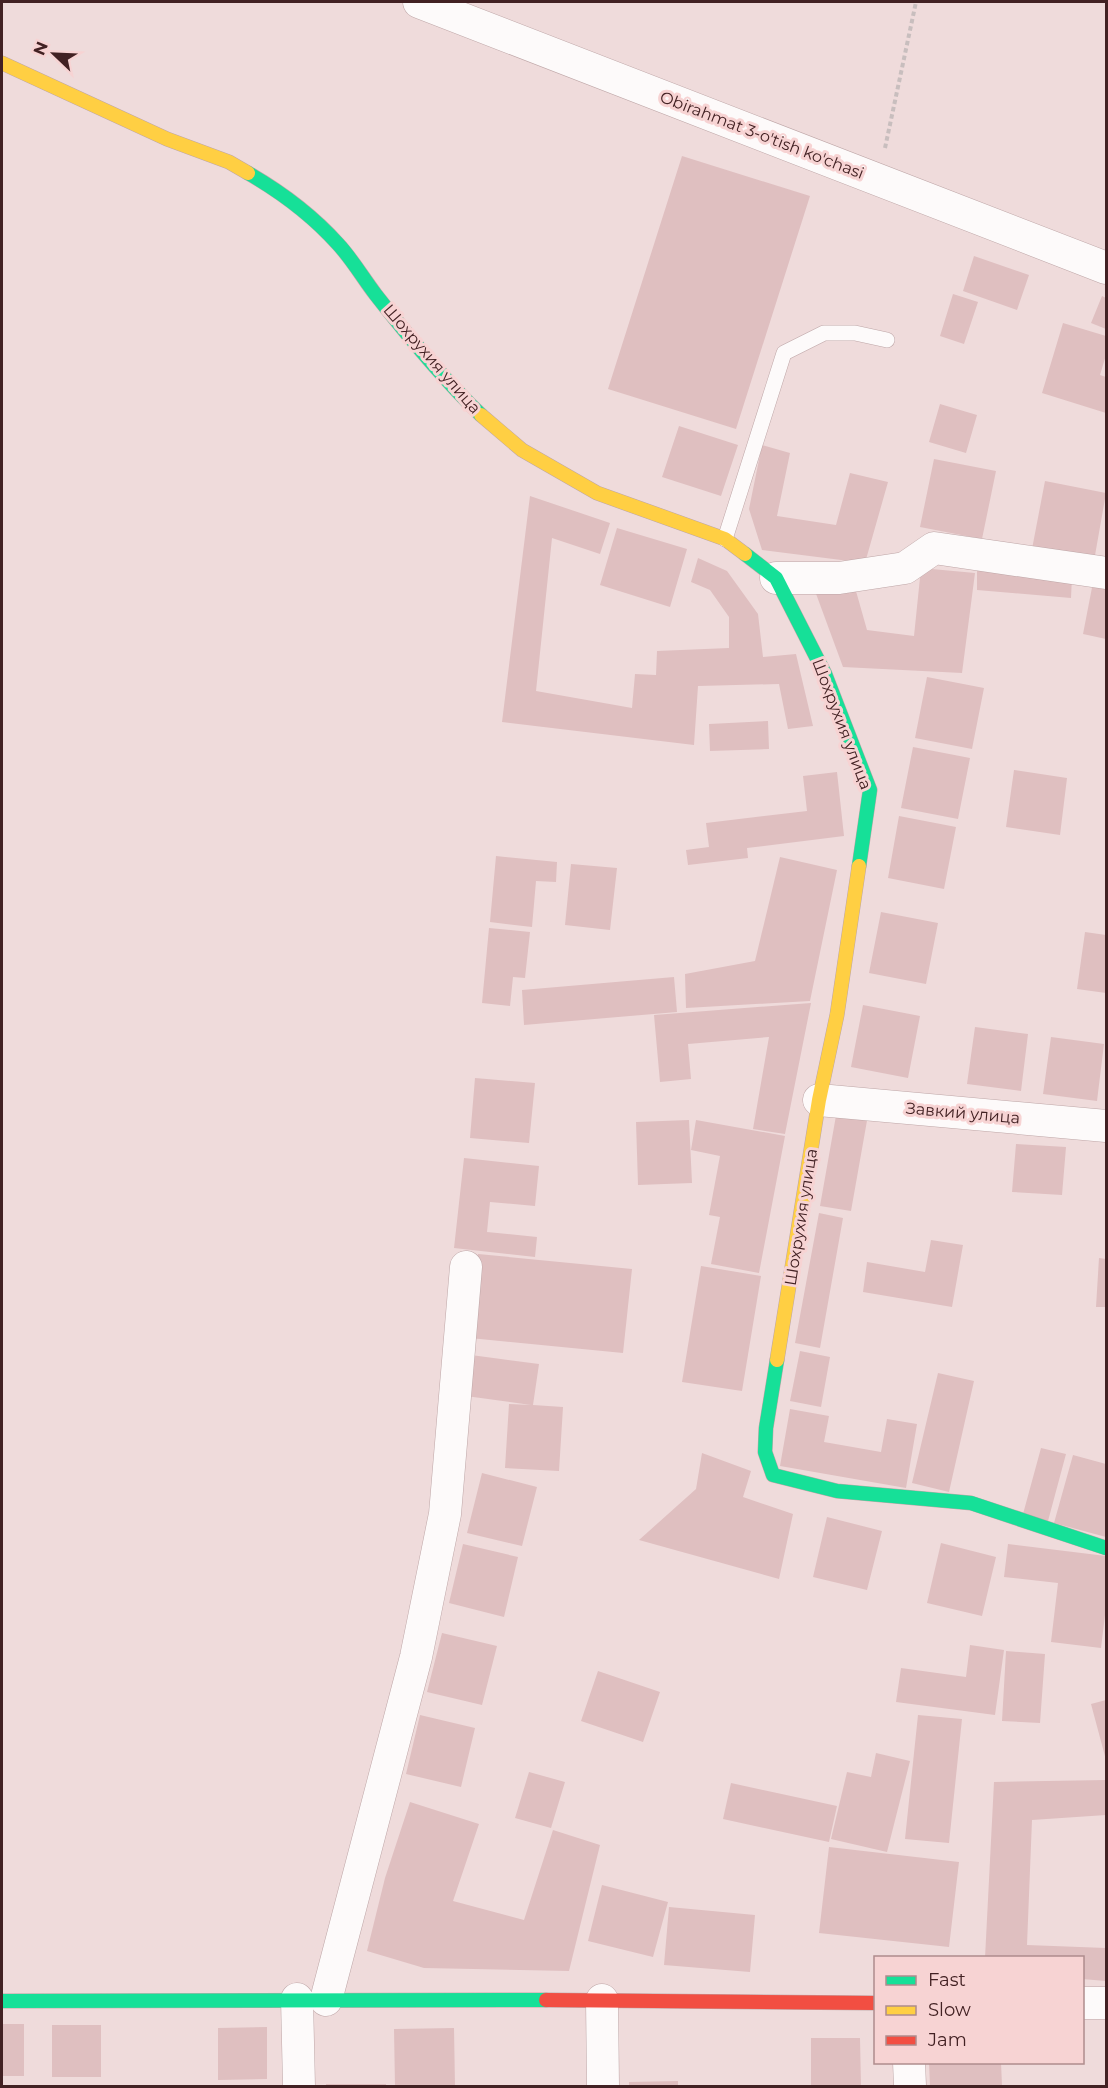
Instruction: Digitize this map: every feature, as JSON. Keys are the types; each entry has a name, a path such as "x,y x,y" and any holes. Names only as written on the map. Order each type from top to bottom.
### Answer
{"street":[{"name":"Obirahmat 3-o'tish ko'chasi","path":"418,2 1107,268"},
{"name":"Шохрухия улица","path":"2,63 167,139 229,162 270,186 305,212 338,244 378,297 461,396 522,450 597,493 725,539 776,578 825,674 870,790 837,1015 819,1100 766,1428 765,1452 773,1475 837,1491 971,1503 1107,1548"},
{"path":"776,578 839,578 905,568 934,548 1107,573"},
{"name":"Завкий улица","path":"819,1100 1107,1126"},
{"path":"299,2086 311,2000 416,1657 445,1514 466,1267"},
{"path":"602,2000 603,2086"},
{"path":"2,2001 602,2000 874,2003"},
{"path":"1084,2004 1107,2003"},
{"path":"909,2064 910,2086"}],"lane":[{"path":"725,539 784,353 824,333 855,333 887,340"}],"path":[{"path":"879,181 916,2"}],"building":[{"path":"682,156 810,196 736,429 608,389"},
{"path":"974,256 1029,275 1017,310 963,291"},
{"path":"953,294 978,302 964,344 940,336"},
{"path":"1102,296 1106,298 1106,329 1091,323"},
{"path":"1063,323 1106,336 1106,355 1100,375 1106,377 1106,413 1042,393"},
{"path":"940,404 977,415 966,453 929,442"},
{"path":"679,426 738,445 721,496 662,477"},
{"path":"762,445 790,453 777,516 836,525 850,473 888,482 865,563 762,550 749,509"},
{"path":"934,459 996,471 982,539 920,527"},
{"path":"1045,481 1106,493 1094,561 1032,549"},
{"path":"530,496 610,523 600,554 552,538 536,691 632,708 635,674 656,675 657,651 729,648 729,617 710,590 691,582 698,558 727,571 758,614 763,657 796,654 813,726 788,729 779,684 698,686 694,745 502,722"},
{"path":"617,528 687,549 670,607 600,585"},
{"path":"977,567 1072,576 1071,598 977,590"},
{"path":"921,568 975,573 962,673 843,667 815,591 854,584 867,630 914,636"},
{"path":"1095,572 1106,575 1106,639 1083,634"},
{"path":"927,677 984,688 972,749 915,738"},
{"path":"768,721 769,749 710,751 709,724"},
{"path":"913,747 970,758 958,819 901,808"},
{"path":"1014,770 1067,778 1060,835 1006,827"},
{"path":"837,772 844,836 747,848 748,858 688,865 686,850 709,847 706,823 807,811 803,776"},
{"path":"899,816 956,827 944,889 888,878"},
{"path":"496,856 557,862 556,882 536,881 532,927 490,922"},
{"path":"780,857 837,870 810,1001 686,1008 685,974 755,961"},
{"path":"571,864 617,868 610,930 565,925"},
{"path":"881,912 938,923 926,984 869,973"},
{"path":"489,928 530,932 525,978 513,977 510,1006 482,1003"},
{"path":"1085,932 1106,935 1106,993 1077,989"},
{"path":"674,977 677,1012 524,1025 522,990"},
{"path":"811,1003 785,1134 753,1129 769,1037 688,1044 691,1079 660,1082 654,1015"},
{"path":"863,1005 920,1016 908,1078 851,1067"},
{"path":"975,1027 1028,1034 1021,1091 967,1084"},
{"path":"1051,1037 1104,1044 1097,1101 1043,1094"},
{"path":"475,1078 535,1083 529,1143 470,1138"},
{"path":"837,1110 868,1115 851,1211 820,1206"},
{"path":"689,1120 692,1183 638,1185 636,1122"},
{"path":"696,1120 785,1136 759,1273 711,1264 720,1217 709,1215 720,1156 691,1150"},
{"path":"1016,1144 1066,1147 1062,1195 1012,1192"},
{"path":"464,1158 539,1166 535,1206 490,1202 487,1232 537,1237 535,1257 454,1248"},
{"path":"819,1213 843,1218 820,1348 795,1343"},
{"path":"931,1240 963,1245 952,1307 863,1292 867,1262 925,1272"},
{"path":"478,1254 632,1269 623,1353 470,1338"},
{"path":"1099,1258 1106,1259 1106,1307 1096,1307"},
{"path":"701,1266 761,1276 742,1391 682,1382"},
{"path":"800,1351 830,1357 821,1407 790,1401"},
{"path":"471,1355 539,1364 533,1405 563,1407 559,1471 505,1468 509,1404 531,1405 466,1396"},
{"path":"938,1373 974,1381 949,1492 912,1483"},
{"path":"790,1409 829,1416 824,1442 881,1452 887,1419 917,1424 906,1488 780,1466"},
{"path":"1041,1448 1066,1454 1048,1521 1023,1514"},
{"path":"702,1453 751,1471 743,1497 793,1514 779,1579 639,1540 696,1489"},
{"path":"1073,1455 1106,1464 1106,1537 1054,1523"},
{"path":"482,1473 537,1487 522,1546 467,1533"},
{"path":"827,1517 882,1531 867,1590 813,1577"},
{"path":"941,1543 996,1557 982,1616 927,1603"},
{"path":"463,1544 518,1557 504,1617 449,1603"},
{"path":"1008,1544 1106,1556 1106,1607 1101,1648 1051,1642 1058,1583 1004,1577"},
{"path":"442,1633 497,1646 482,1705 427,1692"},
{"path":"970,1645 1004,1650 995,1715 896,1702 901,1668 966,1677"},
{"path":"1006,1651 1045,1654 1040,1723 1002,1721"},
{"path":"598,1671 660,1692 643,1742 581,1721"},
{"path":"1106,1700 1106,1760 1091,1704"},
{"path":"420,1715 475,1728 461,1787 406,1774"},
{"path":"918,1715 962,1719 949,1843 905,1839"},
{"path":"876,1753 910,1761 887,1852 831,1839 847,1772 871,1777"},
{"path":"529,1772 565,1782 551,1828 515,1818"},
{"path":"1106,1780 1106,1815 1032,1820 1027,1945 1106,1948 1106,1981 1084,1979 1084,1956 985,1956 994,1782"},
{"path":"731,1783 837,1806 829,1842 723,1819"},
{"path":"410,1802 479,1824 453,1901 524,1920 553,1830 600,1845 569,1971 424,1968 367,1951 385,1878"},
{"path":"829,1847 959,1862 949,1947 819,1933"},
{"path":"602,1885 668,1902 653,1957 588,1941"},
{"path":"669,1907 755,1915 750,1972 664,1965"},
{"path":"2,2024 24,2024 24,2076 2,2076"},
{"path":"52,2025 101,2025 101,2077 52,2077"},
{"path":"267,2027 267,2079 218,2080 218,2028"},
{"path":"454,2028 455,2086 395,2086 394,2029"},
{"path":"811,2038 860,2038 861,2086 811,2086"},
{"path":"929,2064 1001,2064 1002,2086 930,2086"},
{"path":"678,2081 678,2086 629,2086 629,2082"},
{"path":"326,2084 386,2084 386,2086 326,2086"}],"traffic: fast":[{"path":"248,173 296,205 328,233 413,341 481,415"},
{"path":"745,554 776,578 825,674 870,790 859,866"},
{"path":"777,1360 766,1428 765,1452 773,1475 837,1491 971,1503 1106,1548"},
{"path":"2,2001 546,2000"}],"traffic: slow":[{"path":"2,63 167,139 229,162 248,173"},
{"path":"481,415 522,450 597,493 725,539 745,554"},
{"path":"777,1360 819,1100 837,1015 859,866"}],"traffic: jam":[{"path":"546,2000 874,2003"}]}
